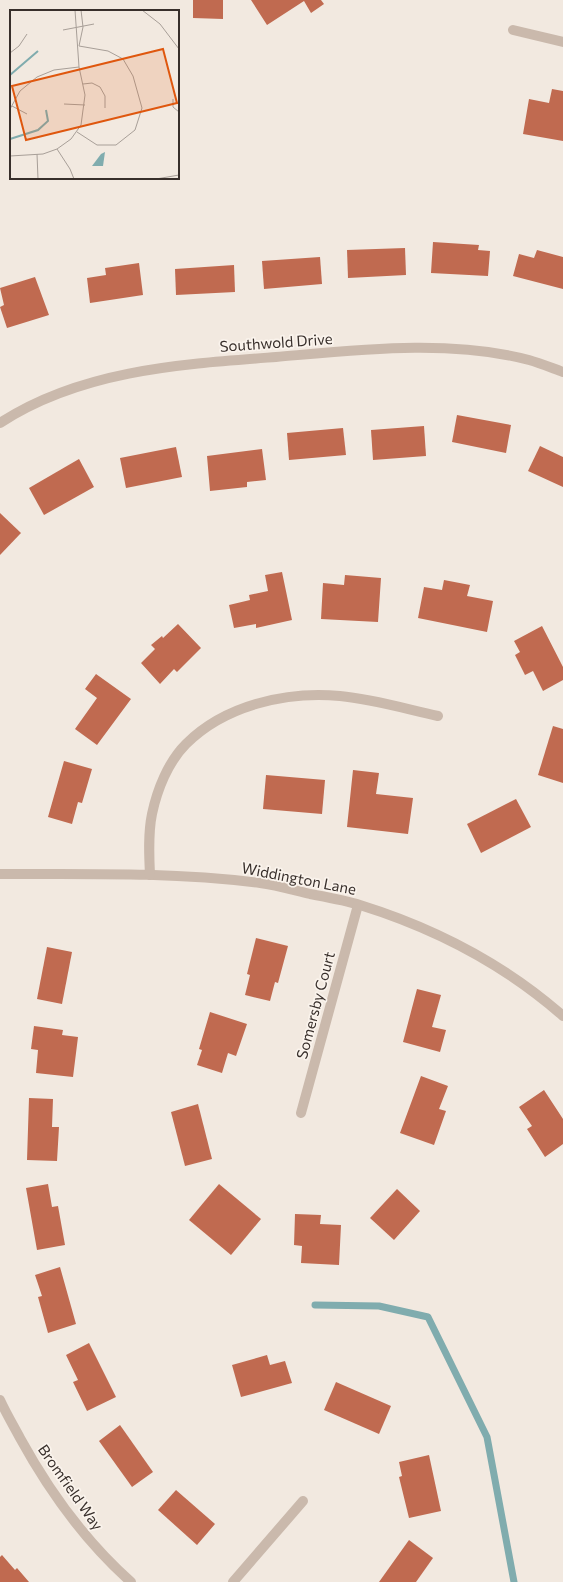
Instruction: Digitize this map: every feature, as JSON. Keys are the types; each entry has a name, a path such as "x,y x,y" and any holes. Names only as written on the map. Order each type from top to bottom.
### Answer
{"street":[{"path":"513,30 563,42"},
{"name":"Southwold Drive","path":"0,423 30,406 64,392 96,382 129,372 198,363 314,354 429,348 460,349 529,360 563,372"},
{"path":"150,875 152,815 161,784 171,764 185,745 204,729 222,717 269,701 297,696 322,695 368,700 438,716"},
{"name":"Widdington Lane","path":"0,874 206,877 262,883 358,905 415,925 461,946 505,972 545,1000 563,1016"},
{"name":"Somersby Court","path":"301,1113 358,905"},
{"name":"Bromfield Way","path":"0,1400 42,1476 69,1514 94,1545 131,1582"},
{"path":"233,1582 303,1501"}],"building":[{"path":"193,0 223,0 223,19 193,18"},
{"path":"251,0 321,0 324,4 311,13 304,1 267,25"},
{"path":"552,89 563,91 563,141 523,134 529,99 549,103"},
{"path":"433,242 479,245 478,250 490,251 488,276 431,273"},
{"path":"405,248 406,275 348,278 347,250"},
{"path":"537,250 563,257 563,289 513,276 519,254 534,258"},
{"path":"320,257 322,284 264,289 262,261"},
{"path":"139,263 143,295 90,303 87,278 106,275 105,268"},
{"path":"234,265 235,292 176,295 175,269"},
{"path":"35,277 49,315 7,328 0,307 4,305 0,288"},
{"path":"457,415 511,425 506,453 452,442"},
{"path":"424,426 426,456 373,460 371,430"},
{"path":"343,428 346,455 289,460 287,433"},
{"path":"540,446 563,457 563,487 528,471"},
{"path":"176,447 182,477 126,488 120,458"},
{"path":"262,449 266,480 247,482 247,487 210,491 207,456"},
{"path":"79,459 94,487 44,515 29,488"},
{"path":"0,513 21,533 0,555"},
{"path":"282,572 292,620 256,628 256,624 234,628 229,605 250,600 249,595 268,591 265,575"},
{"path":"345,575 381,578 378,622 321,619 323,583 344,585"},
{"path":"444,580 470,585 467,596 493,601 487,632 418,618 424,587 442,590"},
{"path":"178,624 201,648 177,672 174,669 160,684 141,663 155,649 151,645 162,636 163,638"},
{"path":"542,626 563,667 563,680 543,691 533,671 525,675 515,655 520,652 514,641"},
{"path":"96,674 131,699 97,745 75,729 97,698 85,689"},
{"path":"553,726 563,729 563,783 538,775"},
{"path":"64,761 92,769 82,803 78,802 72,824 48,817"},
{"path":"353,770 379,773 376,794 413,798 408,834 347,827"},
{"path":"266,775 325,780 322,814 263,809"},
{"path":"516,799 531,827 481,853 467,824"},
{"path":"256,938 288,946 278,983 275,982 270,1001 245,995 250,975 247,974"},
{"path":"47,947 72,952 62,1004 37,999"},
{"path":"417,989 441,995 432,1027 446,1030 440,1052 403,1042"},
{"path":"210,1012 247,1024 236,1056 228,1053 222,1073 197,1065 202,1050 199,1049"},
{"path":"34,1026 63,1030 62,1035 78,1037 73,1077 36,1073 38,1050 31,1049"},
{"path":"421,1076 448,1086 439,1109 446,1111 434,1145 400,1133"},
{"path":"544,1090 563,1119 563,1144 545,1157 527,1129 532,1126 519,1107"},
{"path":"29,1098 53,1099 52,1127 59,1127 57,1161 27,1160"},
{"path":"198,1104 212,1159 185,1166 171,1112"},
{"path":"48,1184 52,1207 58,1206 65,1245 37,1250 26,1188"},
{"path":"219,1184 261,1219 231,1255 189,1220"},
{"path":"397,1189 420,1211 394,1240 370,1218"},
{"path":"295,1214 321,1215 320,1224 341,1225 339,1265 301,1263 302,1246 294,1245"},
{"path":"60,1267 76,1324 48,1333 38,1297 42,1296 35,1275"},
{"path":"89,1343 116,1397 87,1411 73,1382 78,1380 66,1355"},
{"path":"267,1355 270,1365 285,1361 292,1383 241,1397 232,1365"},
{"path":"336,1382 391,1406 379,1434 324,1410"},
{"path":"120,1425 153,1472 132,1487 99,1441"},
{"path":"429,1455 441,1511 409,1518 399,1477 402,1476 399,1462"},
{"path":"176,1490 215,1524 197,1545 158,1510"},
{"path":"409,1540 433,1558 416,1582 379,1582"},
{"path":"2,1555 15,1570 17,1568 29,1582 0,1582 0,1557"}],"waterway":[{"path":"315,1305 379,1306 428,1317 487,1437 514,1582"}]}
